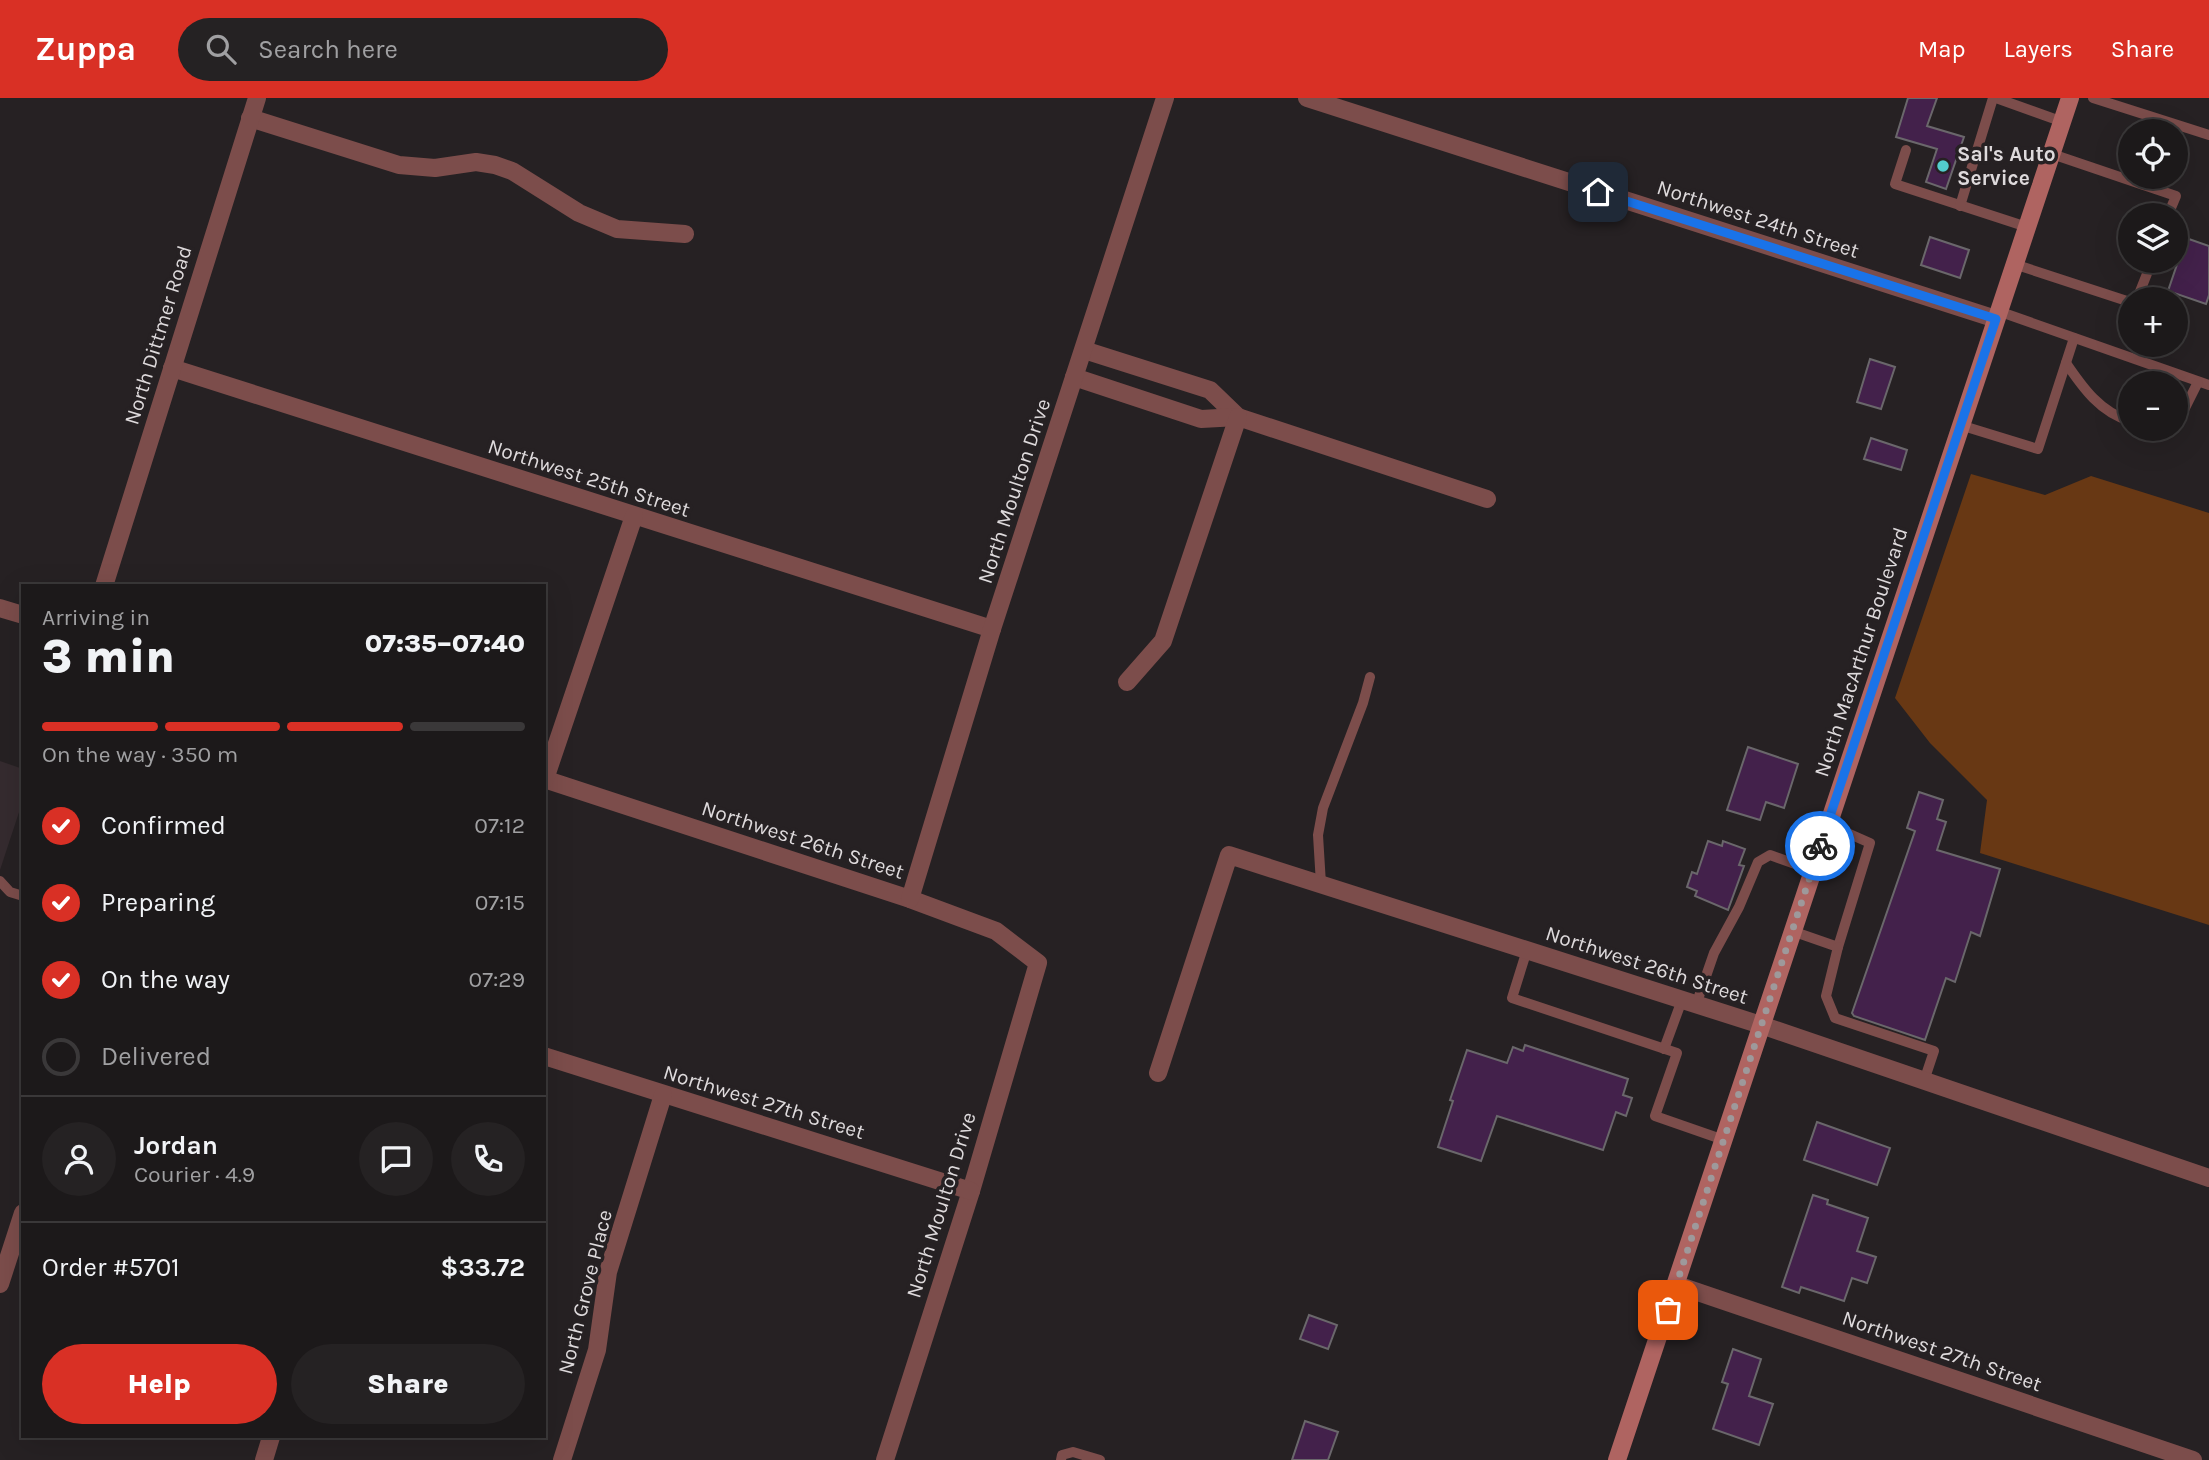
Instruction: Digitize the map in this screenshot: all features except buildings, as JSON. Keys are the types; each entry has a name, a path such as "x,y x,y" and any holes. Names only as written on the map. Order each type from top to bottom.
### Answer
{"main road":[{"name":"North MacArthur Boulevard","path":"1617,1460 2070,98"}],"street":[{"name":"North Dittmer Road","path":"105,584 257,98"},
{"name":"North Moulton Drive","path":"910,899 992,629 1166,98"},
{"name":"Northwest 24th Street","path":"1307,98 1997,315"},
{"path":"250,118 399,164 435,168 476,162 495,165 512,171 579,213 617,229 685,234"},
{"path":"1084,350 1210,390 1238,417"},
{"name":"Northwest 25th Street","path":"172,368 992,629"},
{"path":"1074,377 1201,419 1238,417 1487,499"},
{"path":"1159,404 1167,377"},
{"path":"1127,682 1163,641 1238,417"},
{"path":"546,776 634,516"},
{"path":"0,608 21,614"},
{"name":"Northwest 26th Street","path":"546,779 910,899 996,931 1038,963"},
{"name":"Northwest 26th Street","path":"1158,1073 1229,855 1761,1025 2209,1178"},
{"name":"North Moulton Drive","path":"884,1460 971,1191 1038,963"},
{"name":"Northwest 27th Street","path":"546,1057 971,1191"},
{"name":"North Grove Place","path":"562,1460 597,1350 608,1272 663,1095"},
{"path":"0,1284 21,1219"},
{"name":"Northwest 27th Street","path":"1676,1285 2193,1460"},
{"path":"264,1460 271,1438"}],"lane":[{"path":"1960,205 1994,98 2063,122"},
{"path":"2093,98 2128,103 2209,135"},
{"path":"1906,150 1895,184 2027,228"},
{"path":"2052,154 2176,196 2173,203"},
{"path":"2014,264 2118,298"},
{"path":"1997,315 2074,338 2203,383 2188,405"},
{"path":"1960,425 2038,449 2074,338"},
{"path":"2066,363 2098,404 2118,416"},
{"path":"1321,884 1318,835 1323,808 1363,704 1370,677"},
{"path":"1828,824 1870,843 1826,996 1835,1018 1934,1051 1924,1081"},
{"path":"1664,1049 1739,907 1758,862 1770,855 1812,870"},
{"path":"0,881 10,892 21,895"},
{"path":"1792,931 1838,947"},
{"path":"1527,950 1512,998 1677,1053 1655,1116 1724,1140"},
{"path":"1060,1460 1062,1455 1073,1451 1100,1460"}],"shaded area":[{"path":"1971,474 2045,495 2091,476 2209,513 2209,925 1980,853 1987,800 1930,743 1895,698"},
{"path":"0,761 21,768 21,806 0,870"}],"way so far":[{"path":"1668,1310 1820,846"}],"place":[{"name":"Sal's Auto Service","path":"1943,166"}],"route":[{"path":"1598,192 1996,319 1820,846"}]}
